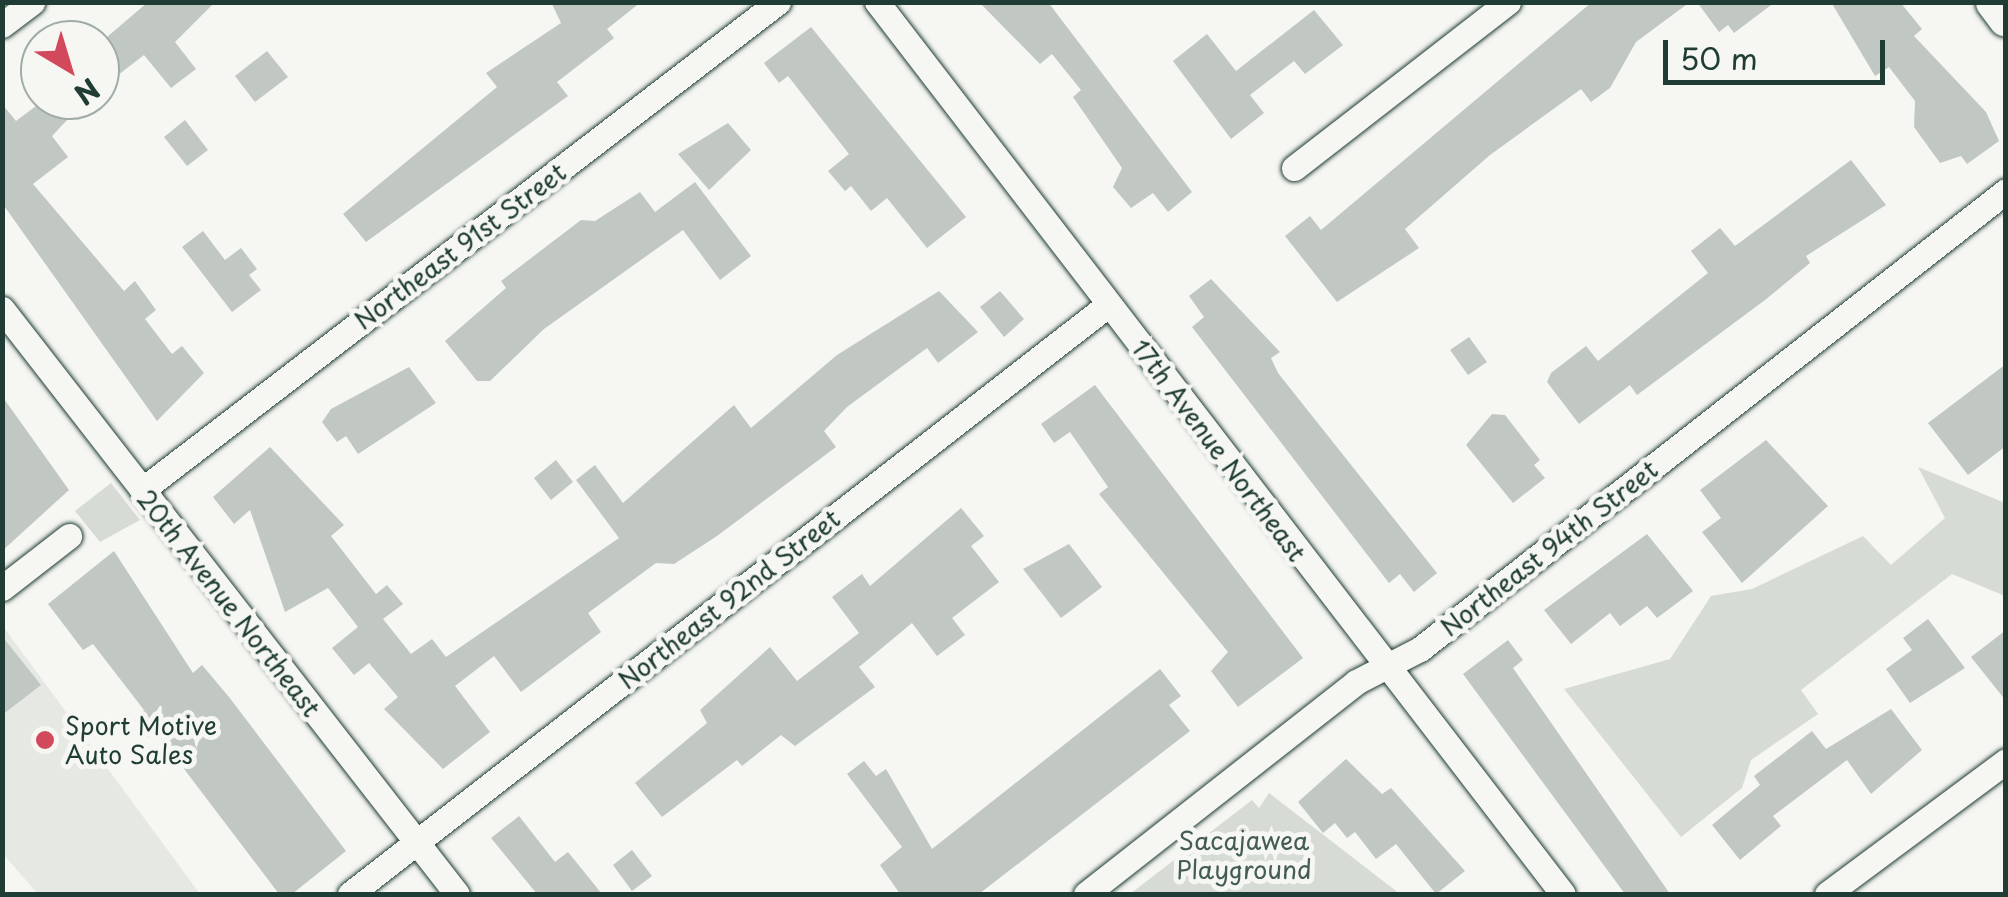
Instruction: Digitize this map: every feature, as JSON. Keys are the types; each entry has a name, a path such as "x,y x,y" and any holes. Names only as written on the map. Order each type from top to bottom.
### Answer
{"street":[{"path":"2,24 32,2"},
{"name":"Northeast 91st Street","path":"142,490 778,2"},
{"name":"17th Avenue Northeast","path":"877,2 1384,669 1563,894"},
{"path":"1294,168 1508,2"},
{"path":"1993,2 2006,19"},
{"name":"Northeast 94th Street","path":"1086,894 2006,191"},
{"name":"Northeast 92nd Street","path":"350,894 1108,304"},
{"name":"20th Avenue Northeast","path":"2,309 458,894"},
{"path":"2,588 69,536"},
{"path":"1827,894 2006,762"}],"shaded area":[{"name":"Sport Motive Auto Sales","path":"2,625 200,894 38,894 3,854"}],"green space":[{"path":"1918,467 2005,503 2005,596 1952,574 1801,690 1818,714 1751,760 1742,788 1681,837 1564,689 1670,659 1711,596 1752,589 1863,536 1891,565 1945,518"},
{"path":"111,483 140,520 100,542 75,511"},
{"name":"Sacajawea Playground","path":"1269,793 1400,894 1130,894 1252,800 1259,808"}],"building":[{"path":"148,2 215,2 175,42 196,69 171,88 144,55 120,74 120,26"},
{"path":"551,2 641,2 607,29 614,38 557,82 568,96 366,242 343,214 497,87 486,73 561,23"},
{"path":"979,2 1048,2 1192,192 1168,212 1153,193 1131,208 1113,187 1122,168 1073,97 1081,90 1052,54 1040,64"},
{"path":"1592,2 1690,2 1636,42 1610,88 1591,102 1581,89 1490,155 1405,229 1419,248 1337,302 1285,236 1310,216 1321,230"},
{"path":"1697,2 1775,2 1734,33 1728,25 1719,32"},
{"path":"1831,2 1900,2 1922,29 1914,36 1986,112 1999,141 1967,164 1961,156 1940,163 1914,127 1915,101 1889,67 1875,76"},
{"path":"1314,10 1343,45 1305,74 1294,61 1250,95 1264,113 1231,139 1173,61 1207,34 1236,71"},
{"path":"811,27 966,217 927,248 887,198 871,211 851,186 845,191 828,171 849,154 788,76 779,83 764,63"},
{"path":"267,51 288,77 255,102 235,76"},
{"path":"2,104 16,121 67,120 52,136 68,157 33,184 124,291 135,281 156,310 145,319 172,354 182,346 204,373 157,421 2,203"},
{"path":"185,120 208,150 187,166 164,137"},
{"path":"728,123 751,150 709,190 678,154"},
{"path":"1851,160 1886,205 1806,256 1810,263 1637,395 1630,385 1579,424 1547,382 1551,373 1586,346 1598,361 1708,273 1691,251 1720,228 1735,246"},
{"path":"695,182 751,256 720,280 683,230 544,329 490,381 477,381 445,341 506,288 501,281 581,220 595,221 640,192 655,212"},
{"path":"203,231 225,260 241,248 257,269 249,275 261,290 232,312 182,247"},
{"path":"1211,279 1280,352 1271,358 1278,373 1437,573 1414,592 1400,574 1389,583 1192,327 1204,317 1189,296"},
{"path":"939,291 978,332 938,363 927,348 847,407 824,431 836,447 717,536 674,564 656,563 588,613 601,632 521,692 494,656 455,686 490,732 443,769 384,709 398,697 369,663 354,675 332,648 358,627 328,588 285,612 250,510 234,524 213,497 270,447 344,525 331,536 376,594 387,585 403,604 383,619 411,654 432,639 446,657 619,538 576,480 595,465 623,503 734,405 751,428 837,355"},
{"path":"1000,291 1024,319 1004,337 980,307"},
{"path":"1469,337 1487,362 1468,375 1450,350"},
{"path":"2006,364 2006,446 1968,475 1928,423"},
{"path":"409,367 436,403 358,454 346,436 337,442 322,422 331,409"},
{"path":"1095,385 1303,658 1238,707 1211,671 1228,652 1099,494 1108,487 1070,432 1054,443 1041,424"},
{"path":"2,396 69,490 2,551"},
{"path":"1492,414 1505,415 1540,460 1534,465 1545,478 1513,503 1466,445"},
{"path":"1766,440 1828,506 1742,583 1702,532 1721,518 1700,490"},
{"path":"556,460 573,482 551,500 534,478"},
{"path":"961,508 984,536 971,546 999,582 952,618 965,635 937,656 912,623 859,667 875,687 795,746 781,735 742,766 737,760 662,817 635,783 707,723 700,710 770,647 797,681 859,633 832,597 862,574 870,586"},
{"path":"1647,534 1693,591 1657,618 1647,606 1620,626 1610,613 1571,644 1544,610"},
{"path":"1069,544 1102,587 1061,618 1023,569"},
{"path":"114,551 193,673 202,665 346,851 292,894 279,894 156,732 148,738 135,720 144,710 93,644 83,650 48,604"},
{"path":"1928,619 1965,668 1910,703 1886,669 1912,650 1903,638"},
{"path":"2006,630 2006,701 1971,657"},
{"path":"2,636 41,685 2,715"},
{"path":"1508,640 1523,660 1513,668 1670,894 1625,894 1463,674"},
{"path":"1160,669 1181,696 1169,705 1190,731 979,894 900,894 880,865 902,847 847,774 864,761 876,776 886,769 932,849"},
{"path":"1891,709 1922,750 1871,794 1847,760 1773,816 1781,826 1740,860 1712,825 1760,785 1754,776 1812,731 1826,749"},
{"path":"1346,759 1382,794 1391,788 1465,871 1436,894 1396,844 1376,859 1355,832 1347,838 1335,823 1323,833 1298,802"},
{"path":"519,816 555,862 568,852 602,894 537,894 491,838"},
{"path":"632,850 652,876 632,891 613,865"}],"place":[{"name":"Sport Motive Auto Sales","path":"45,740"}]}
